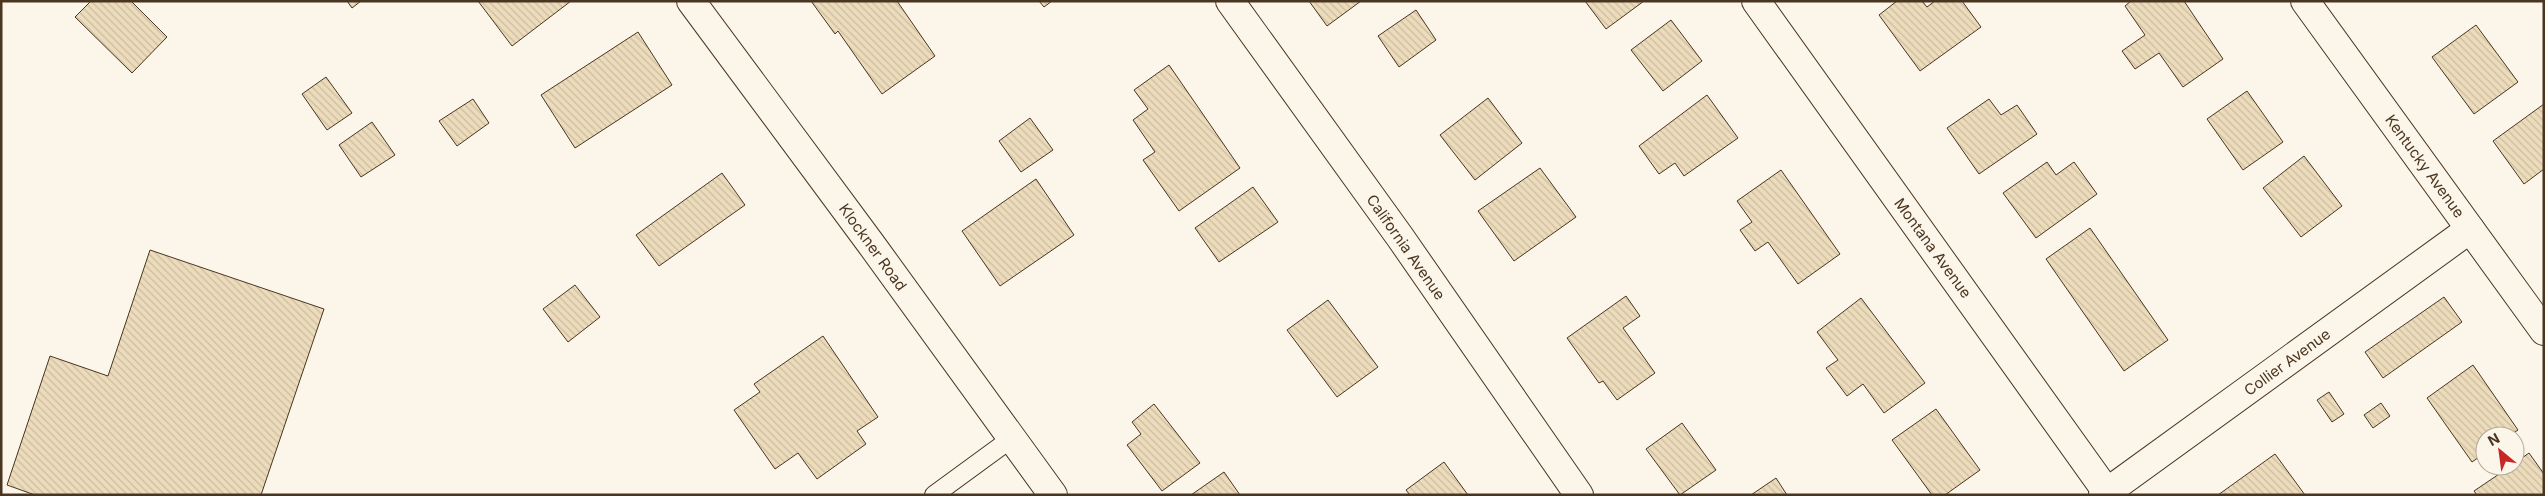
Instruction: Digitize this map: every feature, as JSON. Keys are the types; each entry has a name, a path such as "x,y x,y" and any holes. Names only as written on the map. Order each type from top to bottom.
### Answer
{"street":[{"name":"Klockner Road","path":"691,1 1053,495"},
{"name":"California Avenue","path":"1230,1 1400,237 1579,495"},
{"name":"Montana Avenue","path":"1756,1 2106,494"},
{"name":"Kentucky Avenue","path":"2305,1 2544,331"},
{"name":"Collier Avenue","path":"2106,494 2470,229"}],"lane":[{"path":"934,495 1012,438"}],"building":[{"path":"91,1 131,1 167,37 132,73 75,17"},
{"path":"347,1 361,1 352,8"},
{"path":"478,1 571,1 512,46"},
{"path":"811,1 897,1 935,56 882,94 838,31 835,34"},
{"path":"1039,1 1052,1 1044,7"},
{"path":"1309,1 1361,1 1327,26"},
{"path":"1585,1 1644,1 1606,29"},
{"path":"1897,1 1922,1 1927,7 1935,1 1962,1 1981,27 1920,71 1879,15"},
{"path":"2131,1 2184,1 2223,59 2183,87 2159,53 2135,69 2122,51 2145,35 2125,6"},
{"path":"1416,10 1436,40 1399,67 1378,36"},
{"path":"1671,20 1702,61 1663,91 1631,50"},
{"path":"2476,25 2518,82 2474,114 2432,57"},
{"path":"638,32 672,85 575,148 541,95"},
{"path":"1169,65 1240,168 1179,211 1143,160 1155,152 1133,120 1148,109 1134,90"},
{"path":"326,77 352,113 327,130 302,94"},
{"path":"2247,91 2283,142 2243,170 2207,119"},
{"path":"1707,95 1738,138 1684,176 1675,163 1659,174 1639,146"},
{"path":"1488,98 1522,143 1475,180 1440,135"},
{"path":"473,99 489,123 457,146 439,121"},
{"path":"1989,99 2001,115 2017,105 2037,134 1979,174 1947,128"},
{"path":"2544,104 2544,169 2524,184 2493,141"},
{"path":"1030,118 1053,150 1021,172 999,141"},
{"path":"372,122 395,155 361,177 339,145"},
{"path":"2304,156 2342,206 2301,237 2263,188"},
{"path":"2047,162 2056,175 2074,162 2097,194 2036,238 2003,193"},
{"path":"1540,168 1576,217 1514,261 1478,211"},
{"path":"1781,170 1840,254 1798,284 1768,242 1755,251 1740,230 1752,222 1737,201"},
{"path":"722,173 745,205 659,266 636,235"},
{"path":"1036,179 1074,235 1000,286 962,231"},
{"path":"1253,187 1278,222 1219,262 1195,228"},
{"path":"2090,228 2168,340 2124,371 2046,259"},
{"path":"150,250 324,309 261,495 35,495 7,485 50,356 108,376"},
{"path":"575,285 600,317 568,342 543,309"},
{"path":"1626,296 1640,316 1623,328 1655,373 1617,400 1603,381 1599,383 1567,338"},
{"path":"2444,297 2462,322 2383,378 2365,352"},
{"path":"1861,298 1925,383 1884,413 1863,384 1847,396 1826,368 1838,360 1817,332"},
{"path":"1328,300 1378,367 1337,397 1287,330"},
{"path":"823,336 878,417 857,431 866,444 817,479 798,453 775,469 734,410 760,392 754,384"},
{"path":"2473,365 2515,426 2475,426 2475,460 2472,462 2427,398"},
{"path":"2329,392 2344,414 2332,422 2317,400"},
{"path":"2381,403 2390,416 2373,428 2364,415"},
{"path":"1154,404 1200,463 1162,491 1127,445 1141,434 1132,422"},
{"path":"1936,409 1980,470 1945,495 1932,495 1892,440"},
{"path":"1682,423 1716,470 1680,495 1646,449"},
{"path":"2529,453 2544,474 2544,495 2477,495 2474,491 2496,476 2525,476 2525,456"},
{"path":"2275,454 2305,495 2218,495"},
{"path":"1444,462 1468,495 1410,495 1406,490"},
{"path":"1224,472 1240,495 1191,495"},
{"path":"1776,478 1787,495 1751,495"}]}
